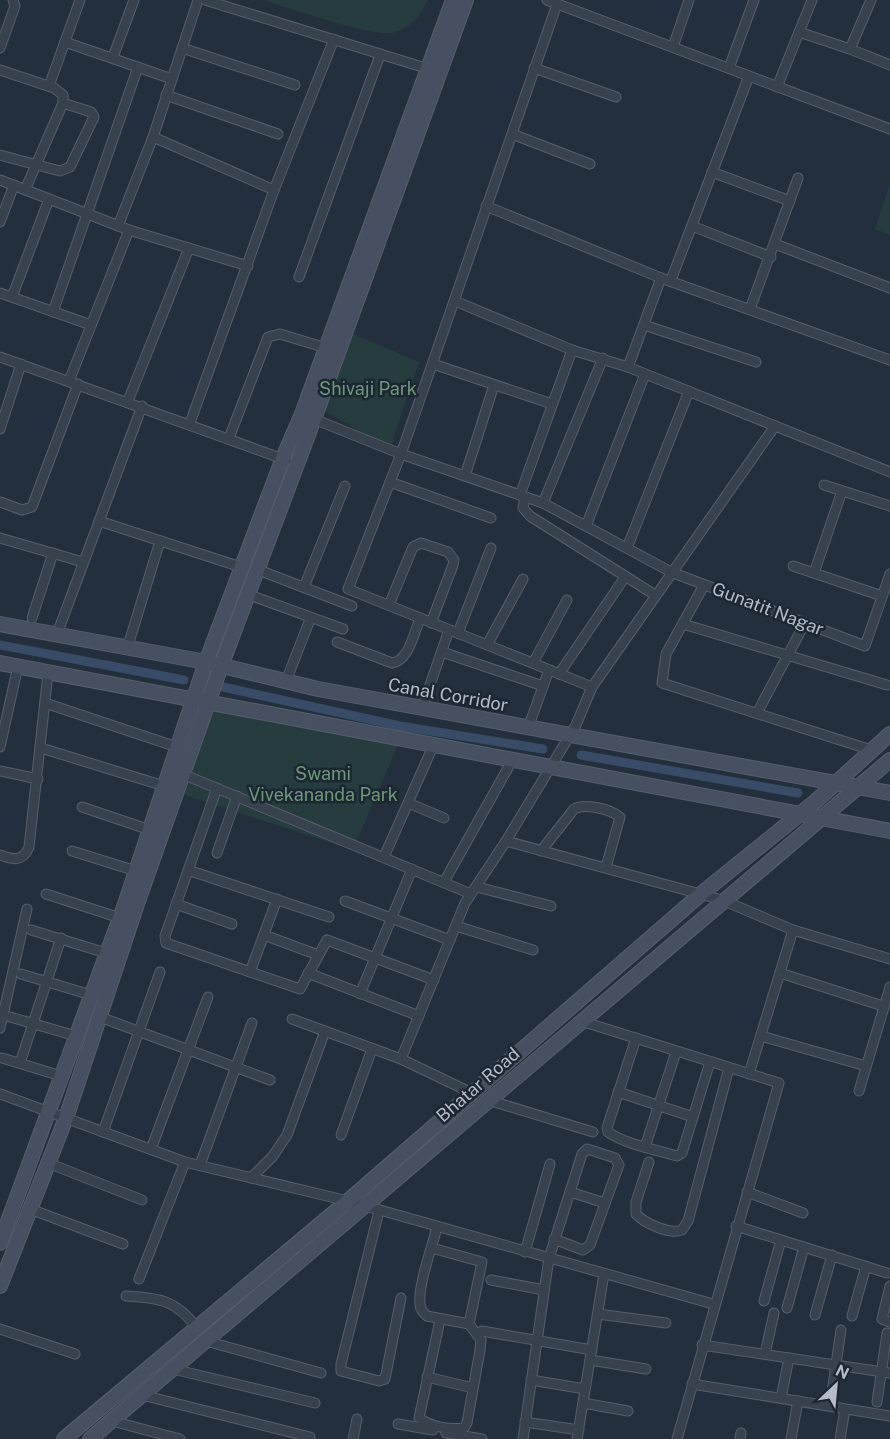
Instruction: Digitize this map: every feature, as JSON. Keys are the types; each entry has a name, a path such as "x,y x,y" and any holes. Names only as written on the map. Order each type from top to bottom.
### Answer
{"street":[{"path":"0,48 15,6 13,0"},
{"path":"49,86 80,0"},
{"path":"113,57 134,0"},
{"path":"118,226 153,137 198,0"},
{"path":"205,0 434,70"},
{"path":"0,1286 66,1118 247,594 250,568 283,458 308,416 434,70 453,0"},
{"path":"0,1242 120,918 206,662 297,463 326,348 434,70 466,0"},
{"path":"673,47 689,0"},
{"path":"729,68 754,0"},
{"path":"777,87 812,0"},
{"path":"850,49 871,0"},
{"path":"592,687 348,589 401,454 455,301 534,68 552,2 890,129"},
{"path":"799,32 890,65"},
{"path":"190,423 274,189 334,39"},
{"path":"65,42 172,79"},
{"path":"182,48 296,85"},
{"path":"299,277 380,55"},
{"path":"53,312 138,67"},
{"path":"534,68 616,97"},
{"path":"0,70 49,86 63,95 63,103 25,190"},
{"path":"628,367 644,325 692,226 749,76"},
{"path":"166,95 279,134"},
{"path":"0,155 60,171 70,167 93,120 91,112 63,103"},
{"path":"512,134 590,164"},
{"path":"153,137 274,189"},
{"path":"712,172 790,201"},
{"path":"750,309 776,244 798,178"},
{"path":"0,180 129,230 248,266"},
{"path":"0,222 14,185"},
{"path":"12,297 49,199"},
{"path":"486,206 666,279 890,360"},
{"path":"692,226 771,257"},
{"path":"0,502 22,510 32,507 91,325 129,230"},
{"path":"776,244 890,288"},
{"path":"128,401 189,248"},
{"path":"0,293 91,325"},
{"path":"455,301 572,350 628,367 890,472"},
{"path":"644,325 756,362"},
{"path":"229,438 268,337 280,334 326,348"},
{"path":"572,350 522,496 523,508 530,516 655,595"},
{"path":"0,357 297,463"},
{"path":"543,503 603,358"},
{"path":"0,429 21,364"},
{"path":"433,364 552,404"},
{"path":"586,526 645,374"},
{"path":"465,476 494,385"},
{"path":"627,548 689,391"},
{"path":"57,634 142,406"},
{"name":"Gunatit Nagar","path":"308,416 401,454 543,503 671,572 865,646 882,596"},
{"path":"401,1059 456,926 474,890 569,735 592,687 775,426"},
{"path":"390,482 491,518"},
{"path":"824,485 890,506"},
{"path":"304,587 345,486"},
{"path":"814,573 842,491"},
{"path":"99,522 250,568 352,606"},
{"path":"127,649 160,541"},
{"path":"1,542 83,562"},
{"path":"389,605 413,547 421,543 448,552 454,560 453,565 431,622"},
{"path":"422,708 442,652 454,632 490,548"},
{"path":"32,618 53,553"},
{"path":"793,566 882,596 890,574"},
{"path":"559,674 625,577"},
{"path":"487,645 523,579"},
{"path":"704,585 666,654 662,683 871,750"},
{"path":"247,594 343,629"},
{"path":"533,663 567,600"},
{"path":"286,681 311,617"},
{"path":"337,642 392,663 398,662 405,654 420,619"},
{"path":"757,713 805,623"},
{"name":"Canal Corridor","path":"0,624 206,662 286,681 422,708 890,793"},
{"path":"683,624 887,685"},
{"path":"442,652 543,686"},
{"path":"0,663 890,831"},
{"path":"0,747 18,666"},
{"path":"528,728 549,670"},
{"path":"0,855 16,860 27,852 33,829 48,673"},
{"path":"45,703 177,747"},
{"path":"64,1439 348,1201 701,894 838,783 890,734"},
{"path":"384,857 434,744"},
{"path":"41,748 164,786"},
{"path":"444,882 513,759"},
{"name":"Bhatar Road","path":"90,1439 722,900 890,760"},
{"path":"170,768 444,882 551,906"},
{"path":"0,771 38,779"},
{"path":"217,788 165,936 166,944 300,989 327,940 434,981"},
{"path":"217,853 237,796"},
{"path":"408,803 444,818"},
{"path":"541,851 574,809 588,806 616,813 620,817 606,867"},
{"path":"82,807 150,830"},
{"path":"506,841 722,900 793,930 890,959"},
{"path":"72,851 136,871"},
{"path":"360,994 412,869"},
{"path":"188,870 329,917"},
{"path":"46,894 120,918"},
{"path":"250,972 277,899"},
{"path":"345,901 450,940"},
{"path":"176,904 232,924"},
{"path":"0,1028 27,909"},
{"path":"456,926 533,950"},
{"path":"32,930 106,953"},
{"path":"749,1074 793,930"},
{"path":"264,935 318,955"},
{"path":"20,1063 61,938"},
{"path":"103,1132 160,972"},
{"path":"308,973 419,1016"},
{"path":"780,973 883,1006"},
{"path":"21,974 90,995"},
{"path":"859,1091 890,987"},
{"path":"151,1149 208,997"},
{"path":"10,1017 76,1036"},
{"path":"100,1017 270,1080"},
{"path":"292,1019 401,1059 472,1094"},
{"path":"581,1021 779,1083 713,1304 677,1439"},
{"path":"200,1165 252,1023"},
{"path":"251,1178 273,1156 287,1135 325,1031"},
{"path":"760,1036 866,1066"},
{"path":"636,1038 609,1118 608,1132 645,1147 677,1156 682,1153 710,1062"},
{"path":"342,1135 372,1049"},
{"path":"645,1147 676,1052"},
{"path":"2,1058 61,1076"},
{"path":"649,1162 636,1214 641,1220 673,1232 682,1230 688,1221 729,1068"},
{"path":"618,1092 693,1117"},
{"path":"0,1094 185,1162 348,1201 713,1304"},
{"path":"488,1100 593,1132"},
{"path":"523,1439 544,1290 554,1239 582,1154 587,1149 615,1158 619,1165 587,1248 583,1250 554,1239"},
{"path":"139,1278 185,1162"},
{"path":"48,1163 142,1200"},
{"path":"525,1252 550,1164"},
{"path":"570,1192 605,1203"},
{"path":"747,1192 803,1213"},
{"path":"30,1209 123,1244"},
{"path":"380,1210 341,1364 342,1371 379,1381 385,1379 400,1298"},
{"path":"736,1226 887,1273"},
{"path":"437,1227 420,1306 427,1316 469,1324 481,1340 464,1428 426,1423 419,1418 440,1320"},
{"path":"764,1301 782,1240"},
{"path":"787,1308 804,1247"},
{"path":"432,1248 482,1262 469,1324"},
{"path":"815,1315 832,1256"},
{"path":"852,1316 866,1266"},
{"path":"525,1422 578,1435 604,1274"},
{"path":"490,1280 544,1290"},
{"path":"890,1286 882,1319 890,1322"},
{"path":"126,1296 157,1298 180,1308 197,1329"},
{"path":"765,1354 774,1312"},
{"path":"598,1314 666,1323"},
{"path":"0,1329 75,1354"},
{"path":"830,1406 841,1330"},
{"path":"482,1331 537,1341 646,1369"},
{"path":"877,1402 886,1373 887,1333"},
{"path":"206,1341 321,1373"},
{"path":"702,1345 886,1373"},
{"path":"781,1398 789,1358"},
{"path":"173,1369 315,1403"},
{"path":"427,1377 473,1388"},
{"path":"531,1380 585,1389"},
{"path":"692,1384 890,1416"},
{"path":"142,1395 310,1437"},
{"path":"791,1439 798,1401"},
{"path":"583,1403 628,1411"},
{"path":"840,1439 845,1409"},
{"path":"353,1439 357,1419"},
{"path":"112,1421 180,1439"},
{"path":"398,1424 456,1437 482,1439"}],"green space":[{"path":"263,0 428,0 422,11 403,29 397,32 380,33 309,15"},
{"path":"890,184 890,235 875,229"},
{"name":"Shivaji Park","path":"346,331 419,362 390,449 318,407"},
{"name":"Swami Vivekananda Park","path":"213,708 398,745 353,850 184,795"}],"waterway":[{"path":"0,645 184,680"},
{"path":"223,687 400,726 543,749"},
{"path":"581,755 798,793"}]}
